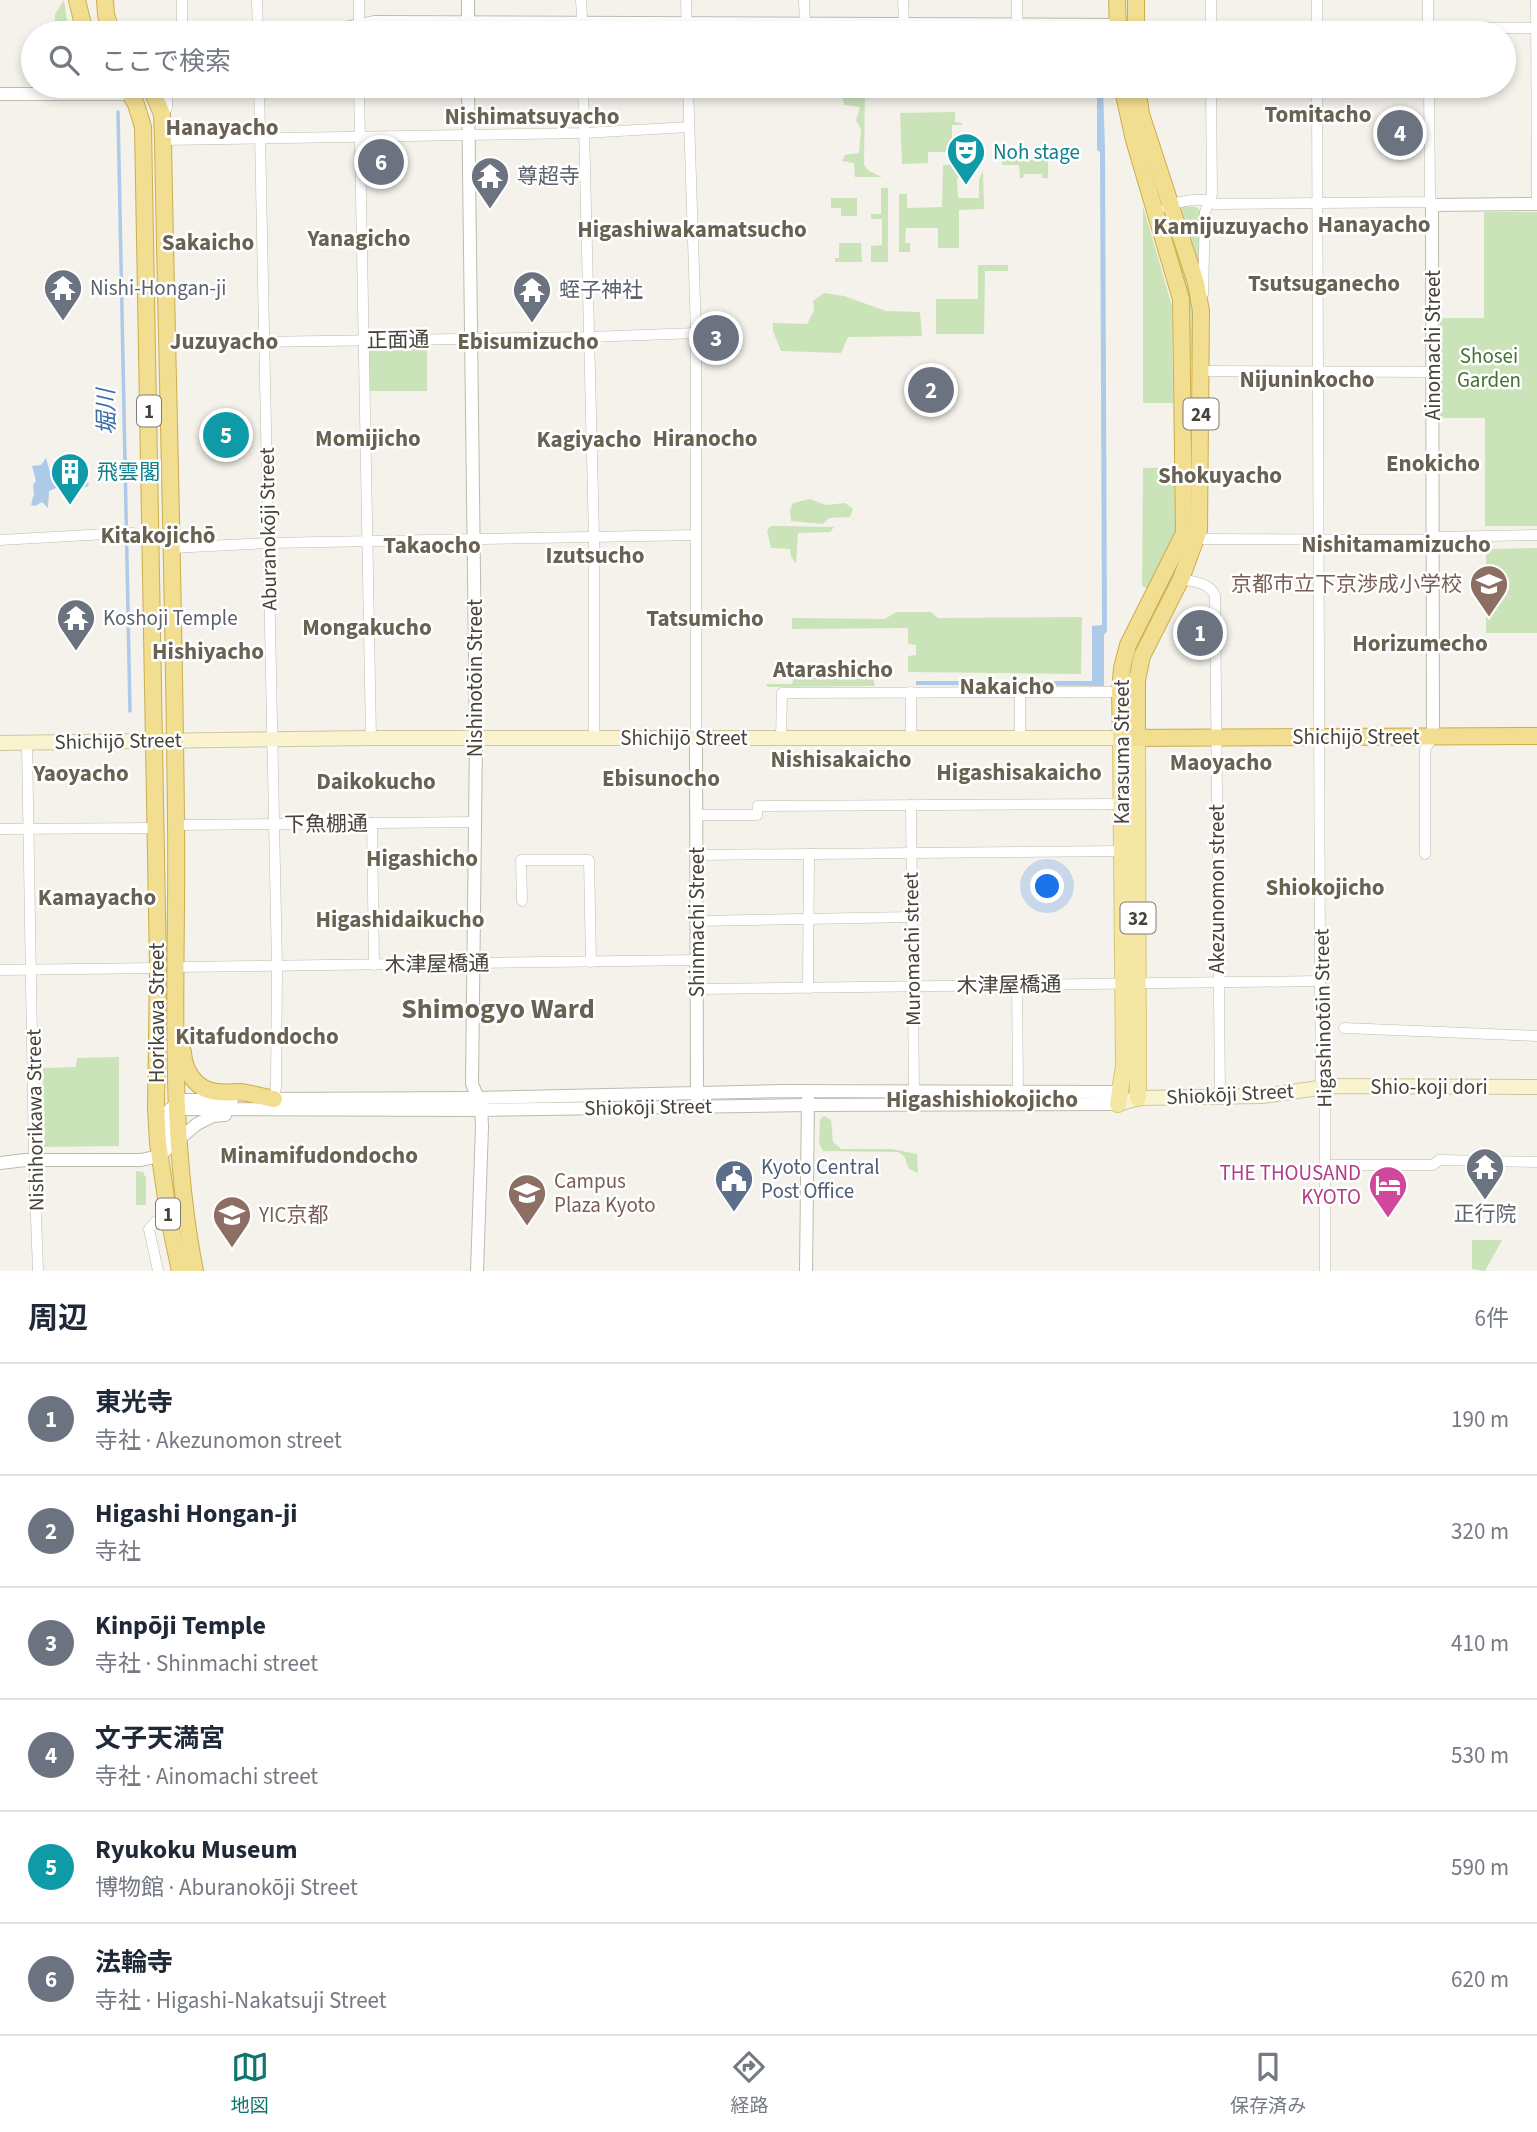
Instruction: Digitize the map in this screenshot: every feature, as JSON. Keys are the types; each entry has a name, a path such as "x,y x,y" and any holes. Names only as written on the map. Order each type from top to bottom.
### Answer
{"highway":[{"path":"77,0 82,21"},
{"path":"105,0 108,21"},
{"path":"1117,0 1118,21"},
{"path":"1136,0 1136,21"},
{"name":"Horikawa Street","path":"132,98 143,124 158,968 169,1107 178,1140 180,1169 176,1218 180,1271"},
{"name":"Horikawa Street","path":"156,98 162,119 177,343 171,548 177,967 175,1048 169,1107 159,1156 176,1218 195,1271"},
{"name":"Karasuma Street","path":"1124,98 1126,111 1163,208 1196,283 1201,311 1200,506 1197,539 1181,579 1142,656 1136,680 1129,738"},
{"name":"Karasuma Street","path":"1129,738 1120,692 1128,645 1184,533 1181,299 1139,98"},
{"path":"1182,371 1201,371"},
{"path":"1180,544 1197,539"},
{"name":"Shichijō Street","path":"1129,738 1537,736"},
{"name":"1","path":"177,967 183,981 183,1056 190,1076 199,1085 214,1092 240,1092 272,1104"}],"main road":[{"name":"Shichijō Street","path":"0,743 594,737 1129,738"},
{"name":"Karasuma Street","path":"1129,738 1121,804 1122,851 1138,1098"},
{"name":"Karasuma Street","path":"1119,1098 1130,985 1129,738"},
{"name":"Shiokōji Street","path":"1119,1098 1268,1095 1321,1087"},
{"name":"Shio-koji dori","path":"1321,1087 1537,1087"}],"street":[{"path":"182,0 182,21"},
{"path":"257,0 258,21"},
{"path":"359,0 360,21"},
{"path":"468,0 468,21"},
{"path":"581,0 582,21"},
{"path":"686,0 686,21"},
{"path":"804,0 805,21"},
{"path":"903,0 904,21"},
{"path":"1017,0 1017,21"},
{"path":"1211,0 1211,21"},
{"path":"1317,0 1317,21"},
{"path":"1428,0 1428,21"},
{"path":"1163,208 1177,202 1209,200 1215,204 1537,204 1536,0"},
{"path":"1516,29 1536,28"},
{"path":"0,94 21,94"},
{"path":"162,119 167,98"},
{"name":"Aburanokōji Street","path":"259,98 276,967 276,1087 272,1104"},
{"path":"359,98 371,738"},
{"name":"Nishinotōin Street","path":"468,98 476,738 472,1084 479,1103 477,1271"},
{"path":"583,98 594,538 594,737"},
{"path":"688,98 696,333 696,739"},
{"path":"1201,311 1205,276 1205,212 1212,194 1211,98"},
{"name":"Higashinotōin Street","path":"1317,98 1320,981 1326,1027 1321,1087 1325,1104 1325,1271"},
{"path":"1429,98 1432,205"},
{"path":"163,140 584,133 688,127"},
{"name":"Ainomachi Street","path":"1432,205 1433,737"},
{"name":"正面通","path":"148,344 696,333"},
{"path":"1201,371 1433,372"},
{"path":"120,534 133,533"},
{"path":"0,540 106,534"},
{"path":"171,548 268,543 696,535"},
{"path":"1197,539 1428,540 1434,537 1537,535"},
{"name":"Akezunomon street","path":"1181,579 1204,584 1210,587 1215,595 1220,1096"},
{"path":"911,692 911,739"},
{"path":"1020,692 1020,739"},
{"path":"781,739 782,693 1120,692"},
{"path":"1424,854 1425,750 1433,737"},
{"name":"Shinmachi Street","path":"696,739 697,1099"},
{"name":"Nishihorikawa Street","path":"27,743 38,1271"},
{"path":"697,815 757,815 758,806 1121,804"},
{"name":"Muromachi street","path":"911,805 914,1092"},
{"name":"下魚棚通","path":"176,825 476,822"},
{"path":"372,823 374,965"},
{"path":"0,829 156,828"},
{"path":"697,855 1122,851"},
{"path":"808,854 808,988"},
{"path":"522,901 521,860 589,860 591,962"},
{"path":"697,921 912,917"},
{"name":"木津屋橋通","path":"177,967 697,960"},
{"path":"0,970 158,968"},
{"name":"木津屋橋通","path":"697,989 1320,981"},
{"path":"1017,984 1018,1093"},
{"path":"1344,1028 1537,1036"},
{"name":"Shiokōji Street","path":"808,1098 914,1092 1119,1098"},
{"path":"806,1271 808,1098"},
{"name":"Shiokōji Street","path":"169,1107 697,1099 1119,1098"},
{"path":"0,1163 34,1160 141,1160 159,1156 197,1124 213,1116 251,1114 272,1104"},
{"path":"159,1156 180,1169"},
{"path":"1325,1165 1433,1164 1439,1160 1537,1162"},
{"path":"158,1271 149,1229 155,1222 176,1218"}],"green space":[{"path":"64,0 67,21 55,21 55,14"},
{"path":"843,98 865,98 864,165 869,171 882,177 855,177 854,163 842,161 845,155 859,153 861,129 856,120 860,107 844,105"},
{"path":"955,112 955,122 962,125 952,125 952,151 963,152 928,152 928,163 902,164 900,113"},
{"path":"1002,160 1048,160 1048,178 1042,178 1042,174 1024,174 1023,178 1020,178 1019,165 1002,165"},
{"path":"943,165 972,165 970,178 957,178 958,198 979,198 979,180 983,170 984,209 959,210 959,248 938,248 938,228 906,228 905,243 910,243 910,252 899,252 899,194 907,194 907,208 942,207"},
{"path":"881,188 888,188 888,262 871,262 871,246 882,245 882,219 871,219 871,214 881,214"},
{"path":"831,198 857,198 857,216 841,216 841,208 831,208"},
{"path":"1143,206 1172,306 1173,403 1143,403"},
{"path":"1181,206 1197,207 1202,213 1199,270"},
{"name":"Shosei Garden","path":"1484,212 1537,212 1537,526 1485,526 1485,418 1440,418 1440,318 1484,318"},
{"path":"1167,216 1192,299 1192,361 1188,300"},
{"path":"839,243 861,243 862,262 835,262 835,258 839,258"},
{"path":"978,265 1008,265 1008,271 985,271 984,334 936,334 936,299 978,299"},
{"path":"824,293 844,296 886,311 920,312 922,336 848,337 841,353 781,351 773,331 773,323 807,324 814,311 813,301"},
{"path":"368,345 427,345 427,391 368,391"},
{"path":"1175,467 1175,535 1148,589 1142,586 1143,468"},
{"path":"810,499 826,505 845,503 853,509 850,517 829,518 823,524 791,521 790,510 793,503"},
{"path":"771,526 834,527 830,532 798,533 796,564 790,549 771,548 767,530"},
{"path":"1537,548 1537,633 1486,633 1486,549"},
{"path":"896,612 931,612 938,618 1082,617 1081,674 908,672 908,656 916,655 916,645 908,644 908,628 792,629 792,618 885,619"},
{"path":"797,670 872,672 875,686 768,687 766,684 792,684"},
{"path":"119,1057 119,1146 44,1147 43,1068 76,1067 77,1058"},
{"path":"824,1116 831,1120 833,1142 841,1149 892,1149 917,1154 918,1173 909,1169 904,1156 898,1152 823,1151 819,1143 820,1119"},
{"path":"136,1171 143,1172 146,1178 146,1205 136,1205"},
{"path":"1472,1240 1502,1240 1485,1271 1472,1269"}],"water":[{"path":"1097,98 1103,98 1107,631 1104,635 1104,686 916,685 916,681 1092,681 1092,626 1102,625 1100,152 1097,150"},
{"path":"84,457 85,464 81,475 89,484 87,487 63,485 49,491 48,508 42,502 31,505 33,485 36,481 32,466 41,465 46,458 52,479 56,481 61,472 73,467"}],"waterway":[{"name":"堀川","path":"118,112 130,711"}],"place":[{"name":"文子天満宮","path":"1400,133"},
{"name":"法輪寺","path":"381,162"},
{"name":"Noh stage","path":"966,186"},
{"name":"尊超寺","path":"490,210"},
{"name":"Nishi-Hongan-ji","path":"63,322"},
{"name":"蛭子神社","path":"532,324"},
{"name":"Kinpōji Temple","path":"716,338"},
{"name":"Higashi Hongan-ji","path":"931,390"},
{"name":"Ryukoku Museum","path":"226,435"},
{"name":"飛雲閣","path":"70,506"},
{"name":"京都市立下京渉成小学校","path":"1489,618"},
{"name":"東光寺","path":"1200,633"},
{"name":"Koshoji Temple","path":"76,652"},
{"name":"正行院","path":"1485,1201"},
{"name":"Kyoto Central Post Office","path":"734,1213"},
{"name":"THE THOUSAND KYOTO","path":"1388,1219"},
{"name":"Campus Plaza Kyoto","path":"527,1227"},
{"name":"YIC京都","path":"232,1249"}],"district":[{"name":"Tomitacho","path":"1318,114"},
{"name":"Nishimatsuyacho","path":"532,116"},
{"name":"Hanayacho","path":"222,127"},
{"name":"Hanayacho","path":"1374,224"},
{"name":"Kamijuzuyacho","path":"1231,226"},
{"name":"Higashiwakamatsucho","path":"692,229"},
{"name":"Yanagicho","path":"359,238"},
{"name":"Sakaicho","path":"208,242"},
{"name":"Tsutsuganecho","path":"1324,283"},
{"name":"Juzuyacho","path":"224,341"},
{"name":"Ebisumizucho","path":"528,341"},
{"name":"Nijuninkocho","path":"1307,379"},
{"name":"Momijicho","path":"368,438"},
{"name":"Hiranocho","path":"705,438"},
{"name":"Kagiyacho","path":"589,439"},
{"name":"Enokicho","path":"1433,463"},
{"name":"Shokuyacho","path":"1220,475"},
{"name":"Kitakojichō","path":"158,535"},
{"name":"Nishitamamizucho","path":"1396,544"},
{"name":"Takaocho","path":"432,545"},
{"name":"Izutsucho","path":"595,555"},
{"name":"Tatsumicho","path":"705,618"},
{"name":"Mongakucho","path":"367,627"},
{"name":"Horizumecho","path":"1420,643"},
{"name":"Hishiyacho","path":"208,651"},
{"name":"Atarashicho","path":"833,669"},
{"name":"Nakaicho","path":"1007,686"},
{"name":"Nishisakaicho","path":"841,759"},
{"name":"Maoyacho","path":"1221,762"},
{"name":"Higashisakaicho","path":"1019,772"},
{"name":"Yaoyacho","path":"81,773"},
{"name":"Ebisunocho","path":"661,778"},
{"name":"Daikokucho","path":"376,781"},
{"name":"Higashicho","path":"422,858"},
{"name":"Shiokojicho","path":"1325,887"},
{"name":"Kamayacho","path":"97,897"},
{"name":"Higashidaikucho","path":"400,919"},
{"name":"Shimogyo Ward","path":"498,1008"},
{"name":"Kitafudondocho","path":"257,1036"},
{"name":"Higashishiokojicho","path":"982,1099"},
{"name":"Minamifudondocho","path":"319,1155"}]}
